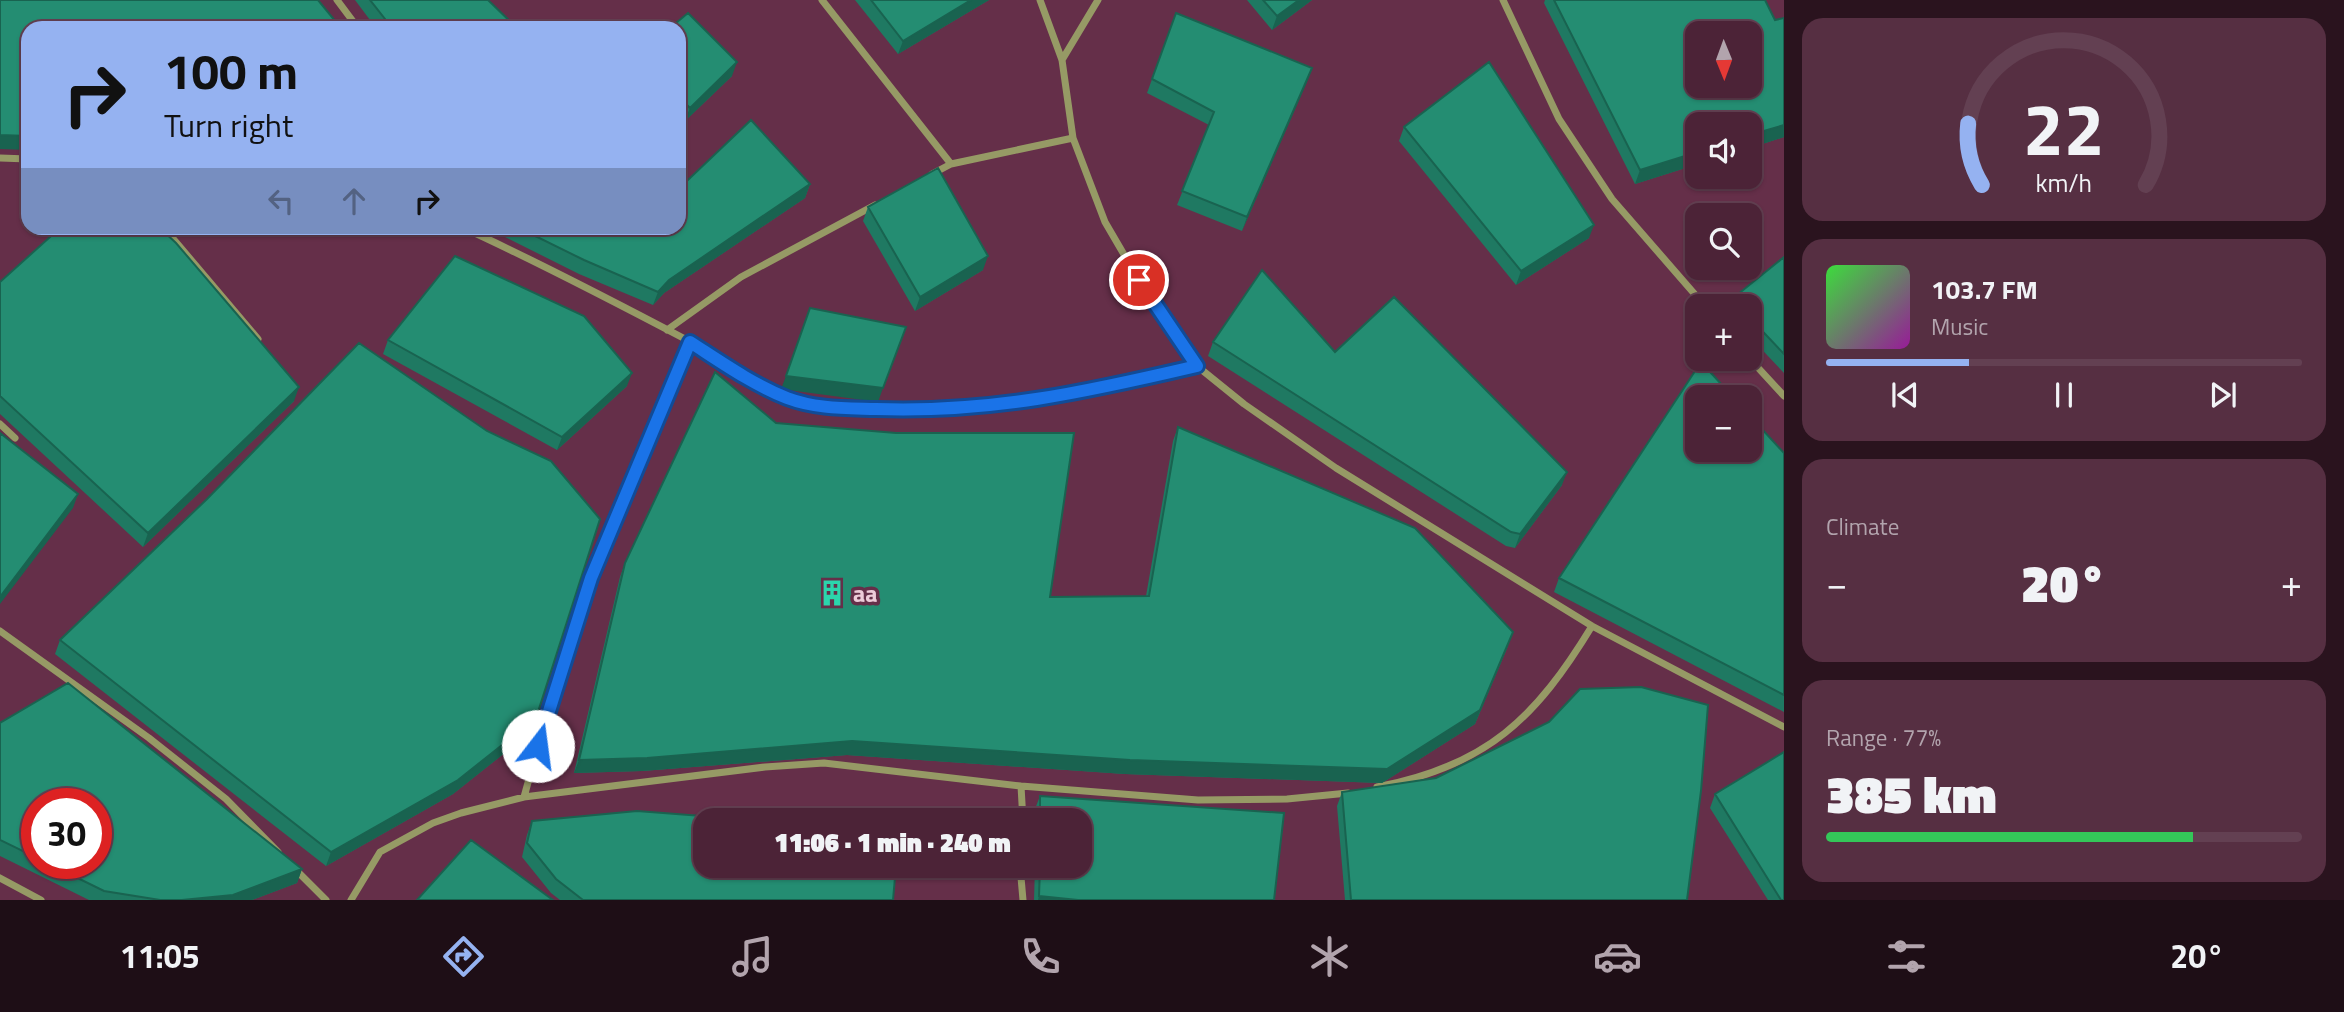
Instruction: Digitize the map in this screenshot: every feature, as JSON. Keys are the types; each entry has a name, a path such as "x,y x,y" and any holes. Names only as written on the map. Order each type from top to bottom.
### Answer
{"street":[{"path":"337,0 353,21"},
{"path":"822,0 951,164"},
{"path":"1040,0 1062,60 1073,138 1105,222 1150,299 1197,366 1244,404 1336,468 1592,626 1784,727"},
{"path":"1062,60 1098,0"},
{"path":"1503,0 1547,96 1581,153 1612,200 1694,294"},
{"path":"926,177 951,164 1073,138"},
{"path":"0,158 21,159"},
{"path":"667,330 741,277 878,204"},
{"path":"170,235 262,344"},
{"path":"479,235 573,278 690,342 746,378 789,398 827,408 932,411 1011,405 1108,387 1197,366"},
{"path":"524,797 552,696 591,578 690,342"},
{"path":"1761,371 1784,396"},
{"path":"0,424 15,438"},
{"path":"1372,788 1401,782 1458,761 1515,727 1564,673 1592,626"},
{"path":"0,631 149,738 226,799 326,900"},
{"path":"351,900 380,852 433,823 524,797 765,767 824,763 1021,786 1198,800 1287,799 1360,790"},
{"path":"1021,786 1022,808"},
{"path":"0,878 41,900"},
{"path":"1021,878 1023,900"}],"building":[{"path":"0,0 318,0 335,21 21,21 21,136 0,135"},
{"path":"370,0 488,0 510,21 386,21"},
{"path":"871,0 971,0 903,41"},
{"path":"1263,0 1299,0 1277,16"},
{"path":"1554,0 1765,0 1775,20 1784,18 1784,125 1762,131 1762,112 1685,112 1685,156 1640,170"},
{"path":"688,13 737,62 690,108 686,104 686,21 678,21"},
{"path":"1176,13 1312,68 1247,217 1182,191 1214,112 1152,79"},
{"path":"1489,62 1594,225 1521,271 1404,127"},
{"path":"751,120 810,184 669,280 658,292 533,235 686,235 686,178 688,180"},
{"path":"938,168 988,256 920,297 868,207"},
{"path":"52,235 167,235 299,387 148,533 0,396 0,282"},
{"path":"455,256 584,316 632,373 562,437 388,340"},
{"path":"1784,257 1784,354 1762,331 1762,294 1738,294 1756,280 1762,280 1762,275"},
{"path":"1262,270 1335,352 1394,297 1567,472 1520,534 1511,532 1213,342"},
{"path":"810,308 906,327 883,388 786,376"},
{"path":"359,343 487,431 551,461 600,519 536,718 458,780 331,852 60,640 207,499"},
{"path":"1695,371 1709,371 1722,385 1686,385"},
{"name":"aa","path":"715,372 776,423 896,433 1074,433 1050,597 1149,596 1178,427 1415,528 1513,632 1480,710 1387,769 1130,760 852,741 647,758 579,760 625,563"},
{"path":"1685,386 1685,462 1762,462 1762,429 1784,453 1784,695 1559,578"},
{"path":"0,433 78,494 0,597"},
{"path":"68,683 302,869 233,895 160,900 104,891 80,879 112,879 112,788 21,788 21,850 0,840 0,723"},
{"path":"1641,687 1708,705 1701,791 1687,900 1351,900 1342,792 1436,778 1549,722 1580,689"},
{"path":"1784,752 1784,900 1781,900 1715,794"},
{"path":"1040,796 1284,813 1274,900 1078,900 1039,896 1040,878 1092,878 1092,808 1040,808"},
{"path":"637,811 693,815 693,878 895,878 893,900 583,900 556,879 527,843 532,821"},
{"path":"471,840 553,900 417,900"}],"place":[{"name":"aa","path":"832,593"}],"route":[{"path":"538,746 591,578 690,342 746,378 789,398 827,408 932,411 1011,405 1108,387 1197,366 1139,280"}]}
